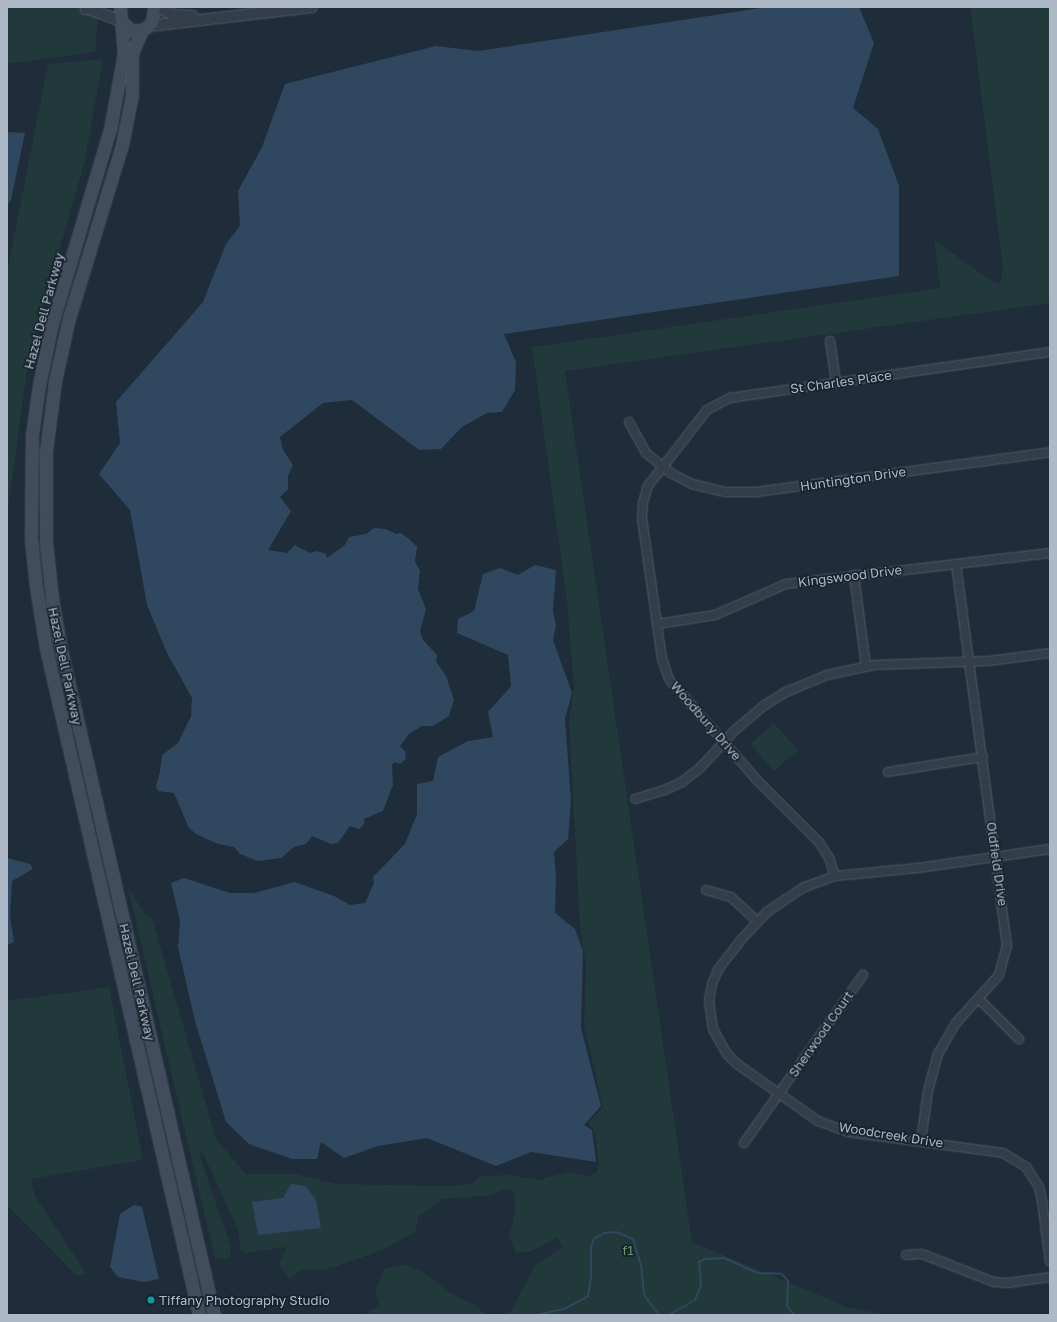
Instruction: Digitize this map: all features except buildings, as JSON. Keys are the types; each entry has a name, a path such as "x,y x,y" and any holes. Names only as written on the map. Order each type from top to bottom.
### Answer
{"main road":[{"name":"Hazel Dell Parkway","path":"120,7 124,53 110,129 52,323 39,385 32,435 31,539 38,606 49,661 199,1315"},
{"name":"Hazel Dell Parkway","path":"155,7 154,19 145,28 132,54 132,95 122,145 69,318 54,385 46,452 46,543 53,604 61,649 214,1315"},
{"path":"121,21 130,29 145,28"}],"street":[{"path":"89,9 105,7"},
{"path":"155,7 174,15 209,18"},
{"path":"145,28 209,18 312,7"},
{"path":"89,9 121,21"},
{"path":"830,341 836,382"},
{"name":"St Charles Place","path":"662,467 702,416 717,403 750,394 1050,352"},
{"name":"Huntington Drive","path":"629,422 642,447 662,467 692,484 725,492 742,493 1050,452"},
{"name":"Woodbury Drive","path":"662,467 648,486 642,510 662,659 669,679 768,791 819,842 830,858 835,876"},
{"name":"Kingswood Drive","path":"657,624 715,615 786,584 1050,552"},
{"name":"Oldfield Drive","path":"921,1141 929,1086 938,1054 956,1023 979,1000 1000,975 1007,946 983,757 956,564"},
{"path":"854,575 866,666"},
{"path":"635,799 682,782 701,767 748,719 785,692 827,675 866,666 969,661 1050,653"},
{"path":"888,772 983,757"},
{"name":"Woodcreek Drive","path":"1050,850 918,868 835,876 804,887 757,921 719,968 712,984 710,1017 720,1045 737,1064 818,1121 848,1132 1003,1153 1026,1167 1039,1187 1050,1261"},
{"path":"706,890 731,896 757,921"},
{"name":"Sherwood Court","path":"744,1143 863,974"},
{"path":"979,1000 1019,1039"},
{"path":"906,1255 926,1256 994,1282 1012,1283 1050,1277"}],"green space":[{"path":"7,7 99,7 95,52 7,64"},
{"name":"f1","path":"970,7 1050,7 1050,303 565,371 692,1242 847,1307 887,1315 509,1315 534,1267 563,1246 557,1238 530,1252 516,1253 509,1237 515,1211 514,1191 505,1189 491,1195 443,1199 418,1217 416,1231 383,1250 337,1266 319,1270 303,1269 290,1279 279,1265 287,1247 246,1253 240,1249 238,1230 201,1149 200,1157 231,1247 230,1258 215,1259 128,888 146,915 152,918 216,1139 246,1174 295,1174 336,1184 451,1186 472,1183 480,1176 509,1175 538,1180 568,1172 589,1176 597,1172 599,1164 594,1129 588,1124 603,1107 584,1025 586,965 580,928 569,720 574,688 567,601 532,347 940,288 934,240 992,281 1000,284 1003,269"},
{"path":"103,59 85,160 29,355 7,517 7,272 48,64"},
{"path":"774,723 798,750 774,771 750,744"},
{"path":"109,987 143,1160 31,1179 35,1196 86,1273 77,1276 7,1205 7,1001"},
{"path":"404,1264 424,1272 450,1293 477,1306 485,1315 364,1315 379,1305 375,1291 384,1269"}],"water":[{"path":"768,7 859,7 874,43 853,108 878,129 899,186 899,276 504,334 516,362 515,390 502,412 487,413 462,427 441,449 419,450 352,400 323,403 280,437 283,450 293,465 288,476 288,489 280,497 291,511 268,550 287,553 295,545 310,553 317,551 326,554 327,558 345,545 349,537 366,534 374,528 386,529 396,534 401,533 409,539 417,547 415,561 420,571 418,589 426,609 420,631 423,640 437,655 436,661 446,676 454,700 449,716 433,726 422,726 409,734 400,746 405,751 406,759 400,764 394,762 392,765 393,785 383,811 364,819 364,824 359,829 350,826 338,843 331,844 312,836 306,844 294,847 281,858 258,861 240,854 234,847 218,844 196,834 189,828 174,793 158,791 156,786 160,772 162,755 178,743 191,716 192,698 167,653 147,605 130,510 99,474 120,443 116,402 203,302 226,244 240,226 238,191 262,147 285,84 436,46 478,51"},
{"path":"7,132 25,133 11,200 7,205"},
{"path":"535,565 556,570 553,611 556,625 553,640 572,693 565,718 571,801 568,839 554,852 556,877 555,913 575,929 583,951 581,1028 601,1106 584,1125 592,1130 596,1162 531,1152 496,1166 427,1138 378,1146 344,1158 321,1142 317,1159 292,1159 249,1144 226,1122 195,1021 178,947 180,921 171,883 184,878 230,893 254,893 295,882 334,896 350,905 365,903 374,883 373,877 405,844 417,814 417,784 433,781 438,757 468,741 493,737 488,712 511,686 508,655 457,633 458,619 474,611 483,574 500,568 518,575"},
{"path":"7,858 30,864 33,869 12,881 10,916 14,942 7,945"},
{"path":"291,1184 306,1186 316,1200 321,1228 258,1235 252,1202 283,1198"},
{"path":"134,1205 142,1207 159,1279 144,1282 118,1277 110,1267 120,1214"}],"waterway":[{"path":"537,1315 564,1309 588,1296 591,1277 591,1247 594,1239 604,1233 616,1232 633,1239 641,1265 644,1295 659,1315"},
{"path":"669,1315 695,1300 701,1285 699,1262 705,1259 724,1258 757,1273 782,1274 788,1281 787,1306 794,1315"}],"place":[{"name":"Tiffany Photography Studio","path":"151,1300"}]}
